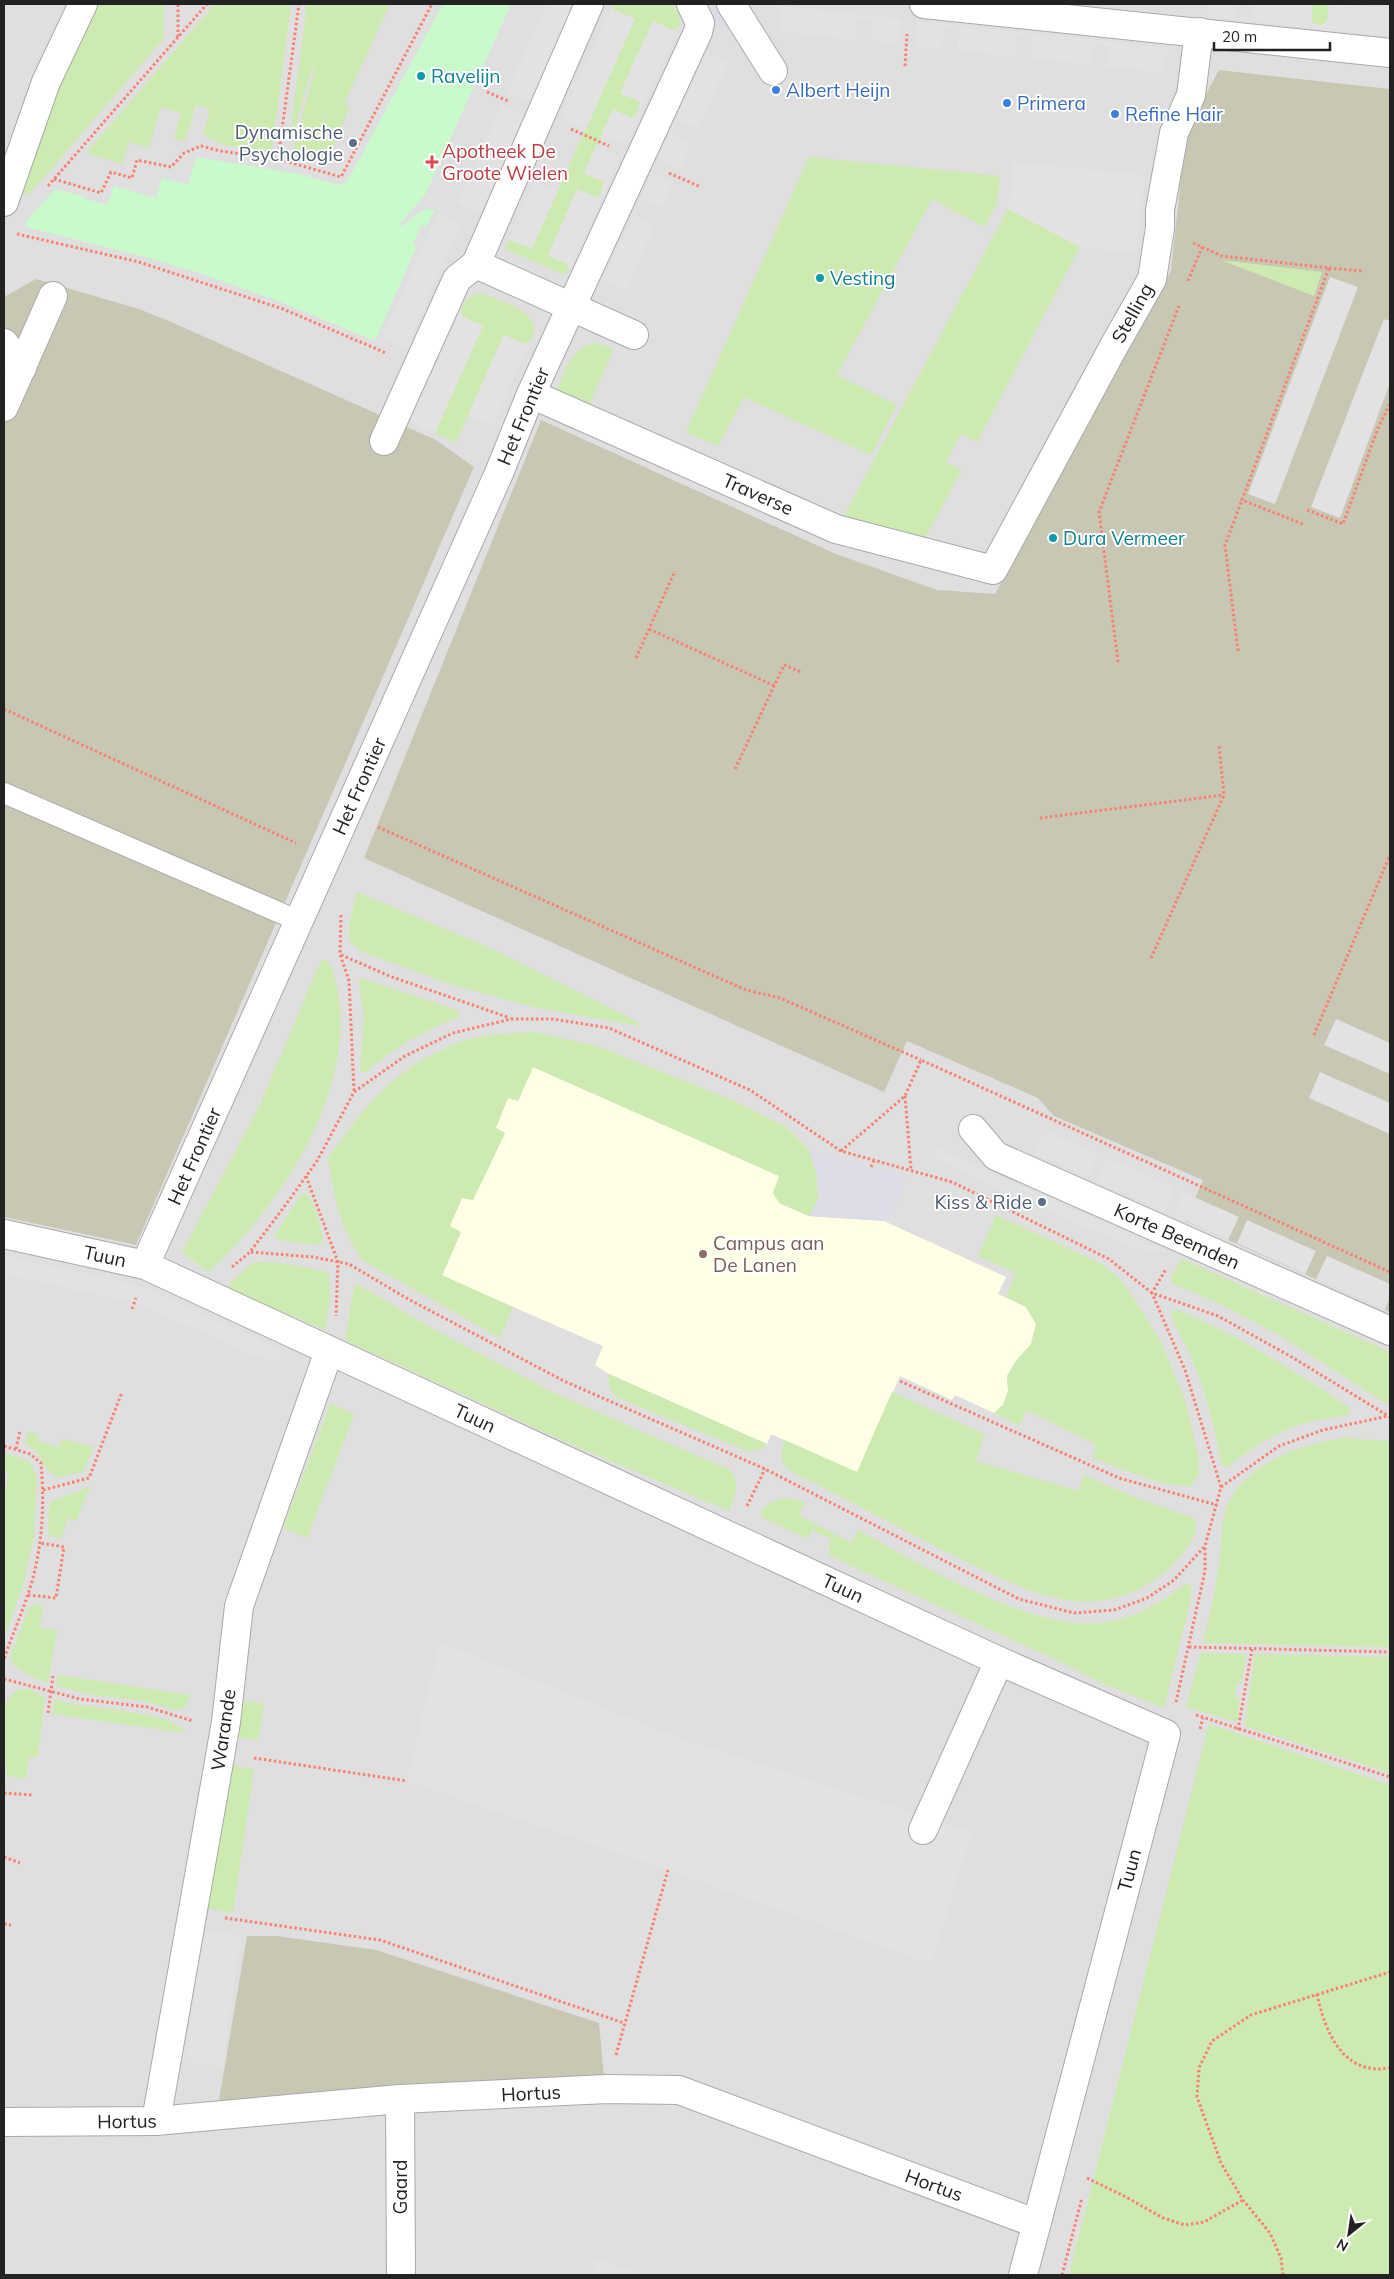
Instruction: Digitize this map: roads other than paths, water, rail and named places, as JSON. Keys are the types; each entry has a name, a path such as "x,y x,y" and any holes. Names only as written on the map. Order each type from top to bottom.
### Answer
{"street":[{"path":"4,202 46,82 83,4"},
{"path":"384,441 457,279 476,264 542,116 589,4"},
{"name":"Het Frontier","path":"145,1265 499,473 531,394 698,32 700,23 691,4"},
{"path":"731,4 773,71"},
{"path":"924,4 1121,14 1199,32 1390,53"},
{"name":"Stelling","path":"993,570 1118,338 1152,279 1160,228 1160,210 1174,133 1191,95 1199,32"},
{"path":"476,264 634,335"},
{"path":"4,406 53,296"},
{"path":"4,343 22,368"},
{"name":"Traverse","path":"531,394 836,529 993,570"},
{"name":"Korte Beemden","path":"973,1129 996,1156 1390,1331"},
{"name":"Tuun","path":"4,1234 145,1265 999,1661 1166,1734 1035,2223 1023,2275"},
{"name":"Warande","path":"156,2121 226,1722 239,1606 329,1351"},
{"path":"923,1830 999,1661"},
{"name":"Hortus","path":"4,2122 156,2121 400,2099 607,2089 679,2090 1035,2223"},
{"name":"Gaard","path":"400,2099 401,2275"}],"lane":[{"path":"4,793 299,921"}],"place":[{"name":"Ravelijn","path":"421,76"},
{"name":"Albert Heijn","path":"776,90"},
{"name":"Primera","path":"1007,103"},
{"name":"Refine Hair","path":"1115,114"},
{"name":"Dynamische Psychologie","path":"353,143"},
{"name":"Apotheek De Groote Wielen","path":"432,162"},
{"name":"Vesting","path":"820,278"},
{"name":"Dura Vermeer","path":"1053,538"},
{"name":"Kiss & Ride","path":"1042,1202"},
{"name":"Campus aan De Lanen","path":"703,1254"}]}
